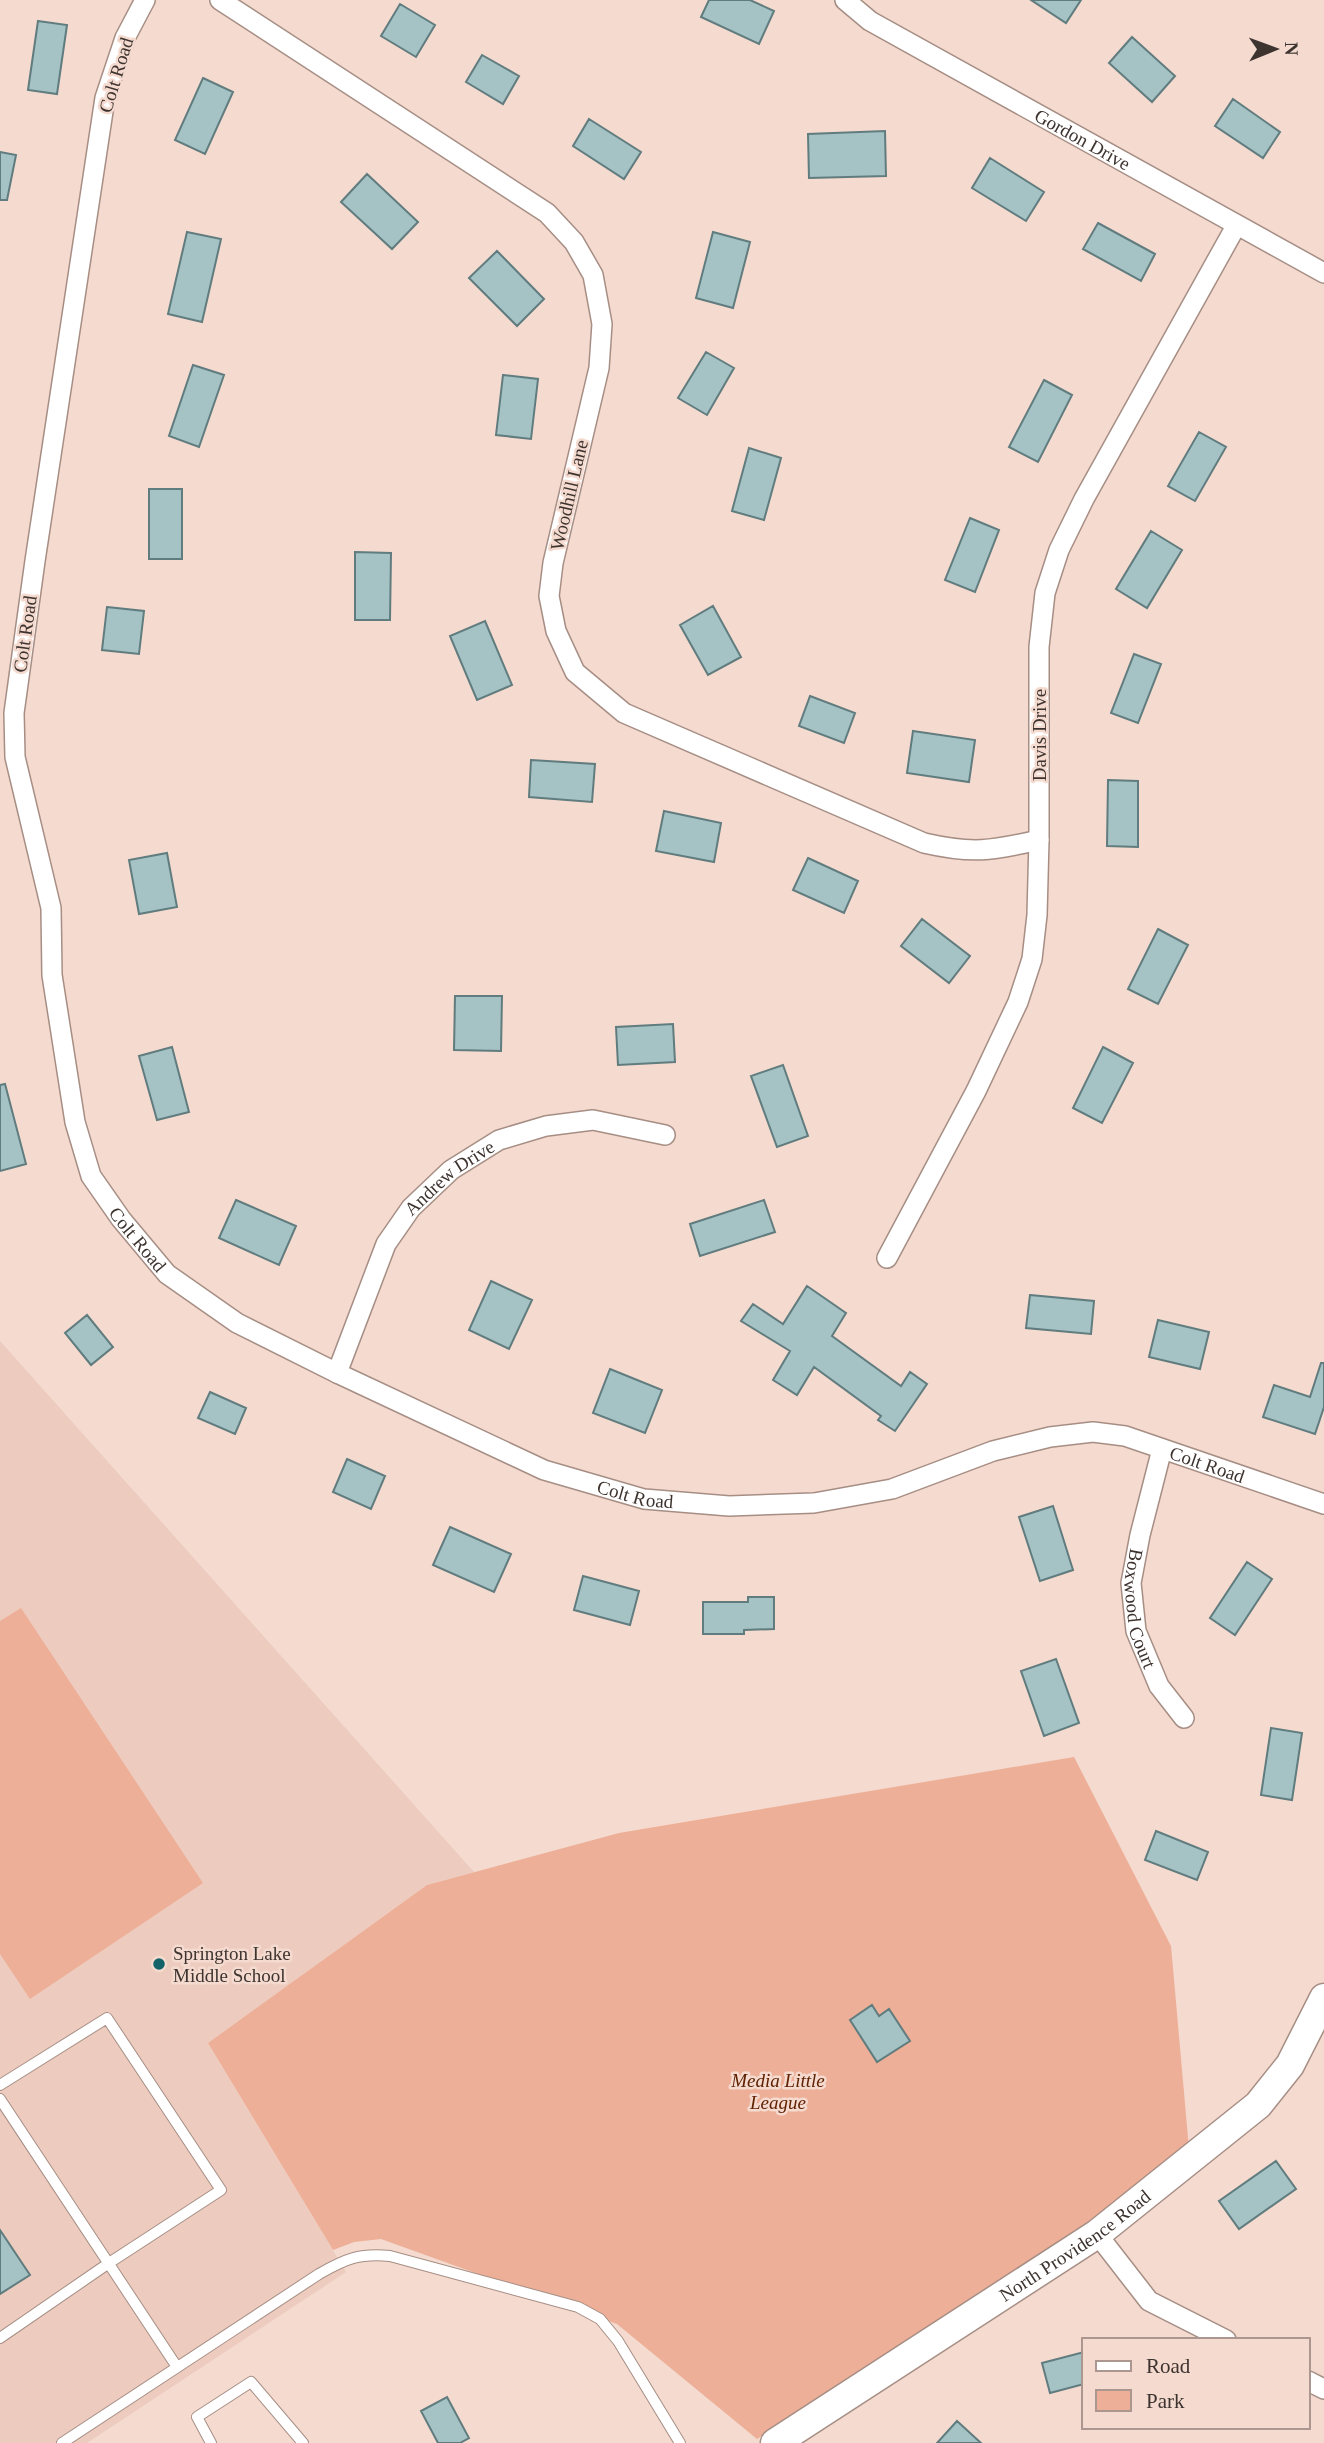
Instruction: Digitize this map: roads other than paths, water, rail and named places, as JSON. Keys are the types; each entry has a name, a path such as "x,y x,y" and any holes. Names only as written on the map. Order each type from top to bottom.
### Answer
{"main road":[{"name":"North Providence Road","path":"775,2443 1097,2234 1258,2105 1290,2065 1324,1998"}],"street":[{"name":"Colt Road","path":"145,0 125,38 105,98 33,575 15,713 15,757 51,908 52,975 75,1122 91,1176 121,1219 167,1274 237,1323 544,1470 644,1499 729,1506 814,1503 892,1489 993,1451 1050,1437 1093,1432 1125,1436 1324,1504"},
{"name":"Woodhill Lane","path":"220,0 547,213 574,242 593,275 603,324 599,368 553,563 549,596 556,631 575,673 624,713 924,843 960,851 993,850 1039,840"},
{"name":"Gordon Drive","path":"845,0 870,21 1324,273"},
{"name":"Davis Drive","path":"887,1258 976,1091 1018,1002 1032,959 1037,915 1039,840 1039,647 1045,593 1055,561 1084,499 1237,226"},
{"name":"Andrew Drive","path":"337,1373 386,1244 411,1208 451,1170 499,1140 546,1126 593,1120 665,1135"},
{"name":"Boxwood Court","path":"1162,1449 1140,1535 1131,1584 1136,1631 1159,1686 1184,1718"},
{"path":"1097,2234 1149,2301 1222,2338"}],"lane":[{"path":"0,2085 107,2018 221,2190 108,2263 0,2338"},
{"path":"0,2099 177,2367"},
{"path":"62,2443 345,2259 370,2254 390,2256 578,2307 600,2319 618,2341 680,2443"},
{"path":"211,2443 197,2417 251,2382 303,2443"}],"place":[{"name":"Springton Lake Middle School","path":"159,1964"}],"park label":[{"name":"Media Little League","path":"778,2091"}]}
